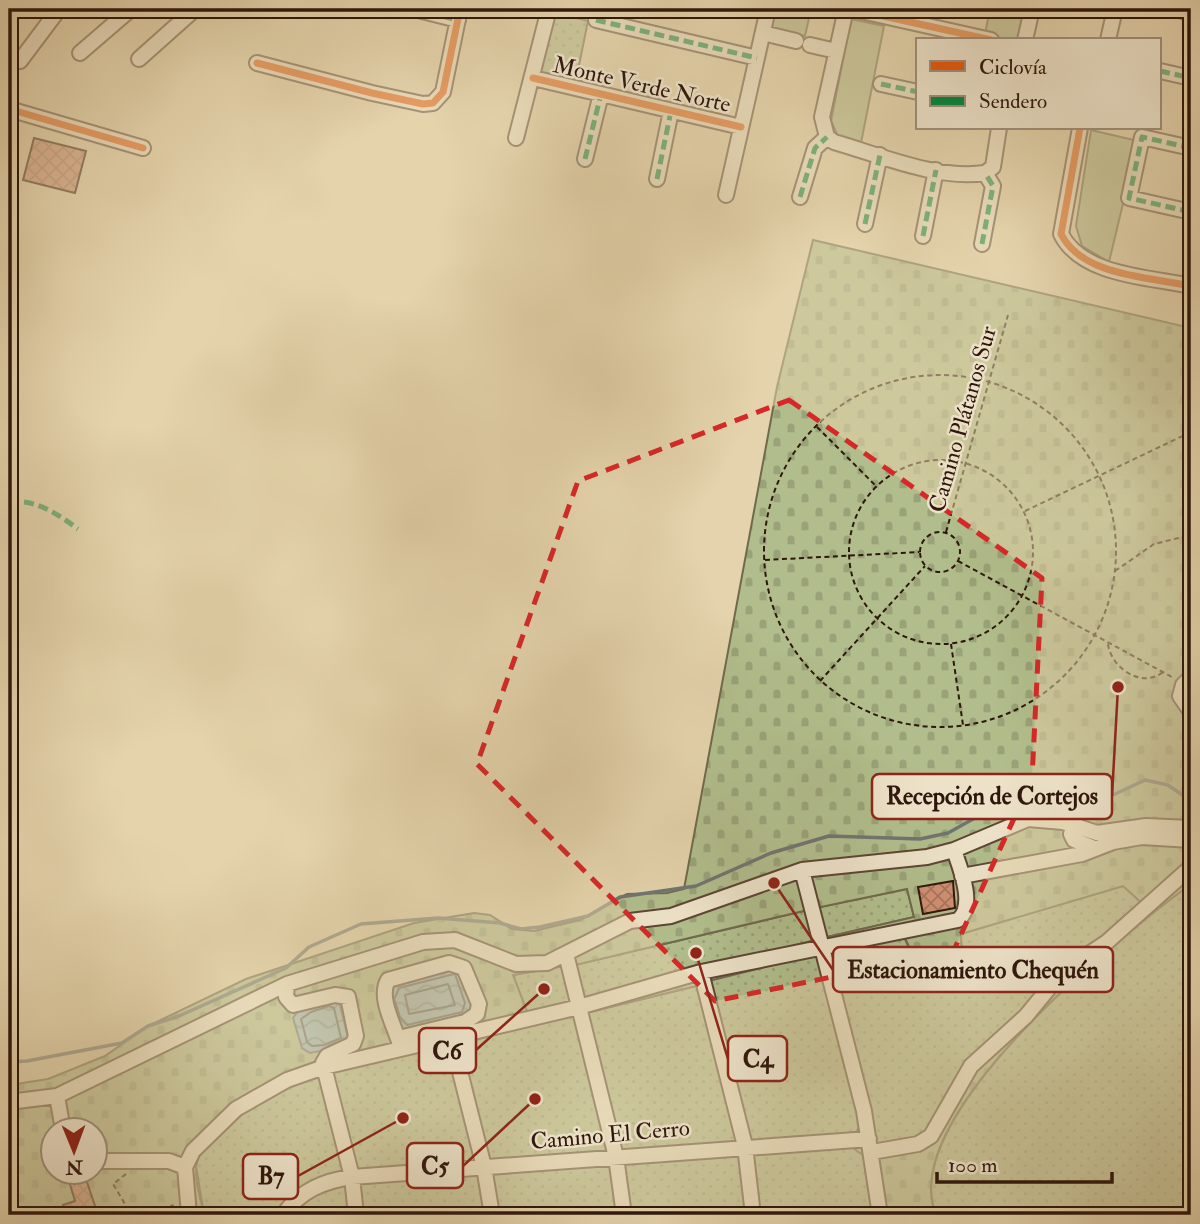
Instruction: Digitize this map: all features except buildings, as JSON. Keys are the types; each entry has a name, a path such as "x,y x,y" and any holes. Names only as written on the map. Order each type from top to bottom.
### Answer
{"street":[{"path":"20,61 59,9"},
{"path":"80,53 131,9"},
{"path":"139,59 195,9"},
{"path":"257,63 372,93 428,104 437,100 443,92 459,14 414,9"},
{"path":"516,138 549,9"},
{"path":"726,195 768,9"},
{"path":"827,137 822,117 846,9"},
{"path":"852,9 983,38"},
{"path":"1025,38 1032,9"},
{"path":"1108,38 1115,9"},
{"path":"1174,9 1191,13"},
{"path":"596,20 757,58"},
{"path":"763,33 836,51"},
{"path":"1162,71 1191,78"},
{"name":"Monte Verde Norte","path":"533,78 741,127"},
{"path":"881,84 916,92"},
{"path":"585,159 601,94"},
{"path":"9,109 143,148"},
{"path":"657,179 671,111"},
{"path":"827,137 880,155 969,176 985,173 993,167 999,130"},
{"path":"1080,130 1060,234 1066,245 1080,258 1107,268 1191,286"},
{"path":"800,197 815,148 827,137"},
{"path":"1191,148 1142,137 1129,198 1191,212"},
{"path":"865,224 880,155"},
{"path":"923,236 936,170"},
{"path":"982,244 993,186 985,173"},
{"path":"1187,681 1182,702 1191,712"},
{"path":"9,1102 57,1096 287,984 367,957 433,940 455,940 508,962 523,965 547,962 630,921 671,916 802,870 916,858 954,849 1028,819 1077,825 1109,833 1146,826 1191,828"},
{"path":"1077,825 1071,834 1074,840 1094,848"},
{"path":"962,876 1082,854 1094,848 1142,837 1191,840"},
{"path":"400,1043 451,1036 579,1007 701,972 958,920 966,907 962,876 954,849"},
{"name":"Camino El Cerro","path":"283,1215 293,1203 314,1187 352,1177 745,1146 918,1144 931,1136 971,1066 1026,1016 1063,971 1107,942 1191,867"},
{"path":"802,870 823,946 870,1145 880,1215"},
{"path":"566,954 616,1157 624,1215"},
{"path":"189,1215 185,1167 193,1151 236,1110 287,1080 465,1022 477,1014 479,1004 464,968 449,964 388,981 384,988 385,998 400,1043"},
{"path":"701,972 745,1146 753,1215"},
{"path":"287,984 286,997 293,1005 335,995 344,996 349,1001 356,1036 353,1044 324,1059 324,1067 352,1177 356,1215"},
{"path":"451,1036 484,1167 492,1215"},
{"path":"57,1096 61,1116"},
{"path":"108,1161 169,1161 185,1167"}],"path":[{"path":"947,376 988,383 1027,399 1050,414 1079,443 1099,476 1112,514 1115,571 1110,597 1094,637 1069,670 1039,696 1003,715 963,725 930,726 888,718 850,701 820,681 792,646 778,619 764,560 766,522 776,487 793,454 817,426 857,397 904,379 947,376"},
{"path":"817,426 876,486"},
{"path":"1024,512 1191,432"},
{"path":"927,461 965,463 1000,481 1024,512 1033,553 1021,596 1000,622 985,632 951,643 911,638 877,618 859,594 849,556 853,523 876,486 908,466 927,461"},
{"path":"946,532 959,544 958,561 943,572 925,566 919,552 927,536 946,532"},
{"path":"1115,571 1154,544 1191,535"},
{"path":"764,560 919,552"},
{"path":"958,561 1094,637 1187,681"},
{"path":"820,681 925,566"},
{"path":"951,643 963,725"},
{"path":"1108,643 1113,661 1137,677 1154,677 1163,671"},
{"path":"128,1215 113,1184 145,1161"},
{"path":"154,1215 188,1197"}],"highlighted area":[{"path":"789,400 1042,578 1032,779 953,952 715,1001 477,764 578,481"}],"green space":[{"path":"776,9 811,9 805,36 771,28"},
{"path":"990,9 1026,9 1019,38 1001,38 985,34"},
{"path":"553,12 588,21 576,80 540,73"},
{"path":"851,19 884,26 861,143 839,138 831,121"},
{"path":"1091,130 1138,141 1109,262 1082,246 1076,226"},
{"path":"813,240 1191,328 1191,884 1116,943 1069,985 1022,1032 980,1080 949,1129 932,1174 936,1215 877,1215 871,1161 849,1145 752,1153 757,1215 747,1215 739,1150 621,1160 627,1215 618,1215 611,1161 490,1170 499,1215 486,1215 478,1172 356,1183 359,1215 353,1215 348,1181 314,1192 286,1215 278,1215 309,1186 347,1172 320,1074 284,1086 239,1116 201,1152 196,1174 204,1215 9,1215 9,1085 48,1079 105,1056 146,1027 246,979 414,923 474,913 490,915 512,929 534,931 580,920 627,894 667,893 684,889 777,387","holes":["1123,886 1145,906 1073,963 1011,1027 967,1065 927,1138 920,1142 877,1147 831,950 903,935 918,963 927,968 943,969 957,959 961,934","907,889 914,917 823,938 816,908","808,910 815,940 580,1002 571,966","821,953 863,1120 852,1140 750,1143 709,981","564,966 573,1004 528,1014 513,975","700,985 738,1142 620,1154 586,1013","576,1014 610,1153 489,1164 459,1044","447,1045 477,1164 356,1174 328,1071"]},
{"path":"1191,884 1191,1215 936,1215 932,1175 949,1129 980,1081 1022,1032 1069,985 1116,943"},
{"path":"1123,886 1144,902 1073,963 927,1138 876,1147 831,949 903,935 911,952 962,945 960,934"},
{"path":"907,889 914,917 823,938 815,908"},
{"path":"808,910 816,940 580,1002 570,966"},
{"path":"822,953 863,1120 852,1140 750,1143 708,980"},
{"path":"565,966 573,1004 528,1014 513,975"},
{"path":"700,985 738,1142 620,1154 586,1013"},
{"path":"577,1013 611,1154 489,1164 459,1044"},
{"path":"447,1045 477,1164 356,1174 328,1071"},
{"path":"321,1074 347,1172 278,1215 204,1215 196,1166 200,1153 248,1109 294,1081"},
{"path":"850,1145 871,1160 877,1215 757,1215 752,1153"},
{"path":"740,1150 747,1215 627,1215 621,1160"},
{"path":"611,1161 618,1215 499,1215 490,1170"},
{"path":"478,1172 486,1215 359,1215 356,1183"},
{"path":"348,1181 353,1215 286,1215 304,1197"}],"water":[{"path":"458,966 473,1003 468,1017 423,1030 401,1030 389,990 393,982"},
{"path":"339,1001 348,1038 345,1046 310,1053 302,1048 293,1018 299,1010"}],"waterway":[{"path":"9,1062 122,1043 148,1026 179,1016 286,968 309,947 361,924 438,918 500,923 521,929 540,927 588,916 620,897 696,886 771,853 829,836 920,839 948,833 1025,790 1041,788 1078,800 1093,800 1113,795 1145,780 1168,785 1191,801"}],"marked path":[{"path":"414,9 458,20"},
{"path":"1174,9 1191,13"},
{"path":"596,20 757,58"},
{"path":"1162,71 1191,78"},
{"path":"881,84 916,92"},
{"path":"585,159 601,94"},
{"path":"657,179 671,111"},
{"path":"800,197 815,148 827,137"},
{"path":"1191,148 1142,137 1129,198 1191,212"},
{"path":"865,224 880,155"},
{"path":"923,236 936,170"},
{"path":"982,244 993,186 985,173"},
{"path":"9,502 37,505 78,529"}],"cycle path":[{"path":"257,63 372,93 423,104 433,103 443,92 460,9"},
{"path":"852,9 982,38"},
{"path":"533,78 741,127"},
{"path":"9,109 143,148"},
{"path":"1080,130 1061,234 1071,248 1100,267 1137,277 1191,286"}],"place":[{"name":"Recepción de Cortejos","path":"1118,687"},
{"name":"Estacionamiento Chequén","path":"774,883"},
{"name":"C4","path":"696,953"},
{"name":"C6","path":"544,989"},
{"name":"C5","path":"535,1099"},
{"name":"B7","path":"403,1118"}]}
